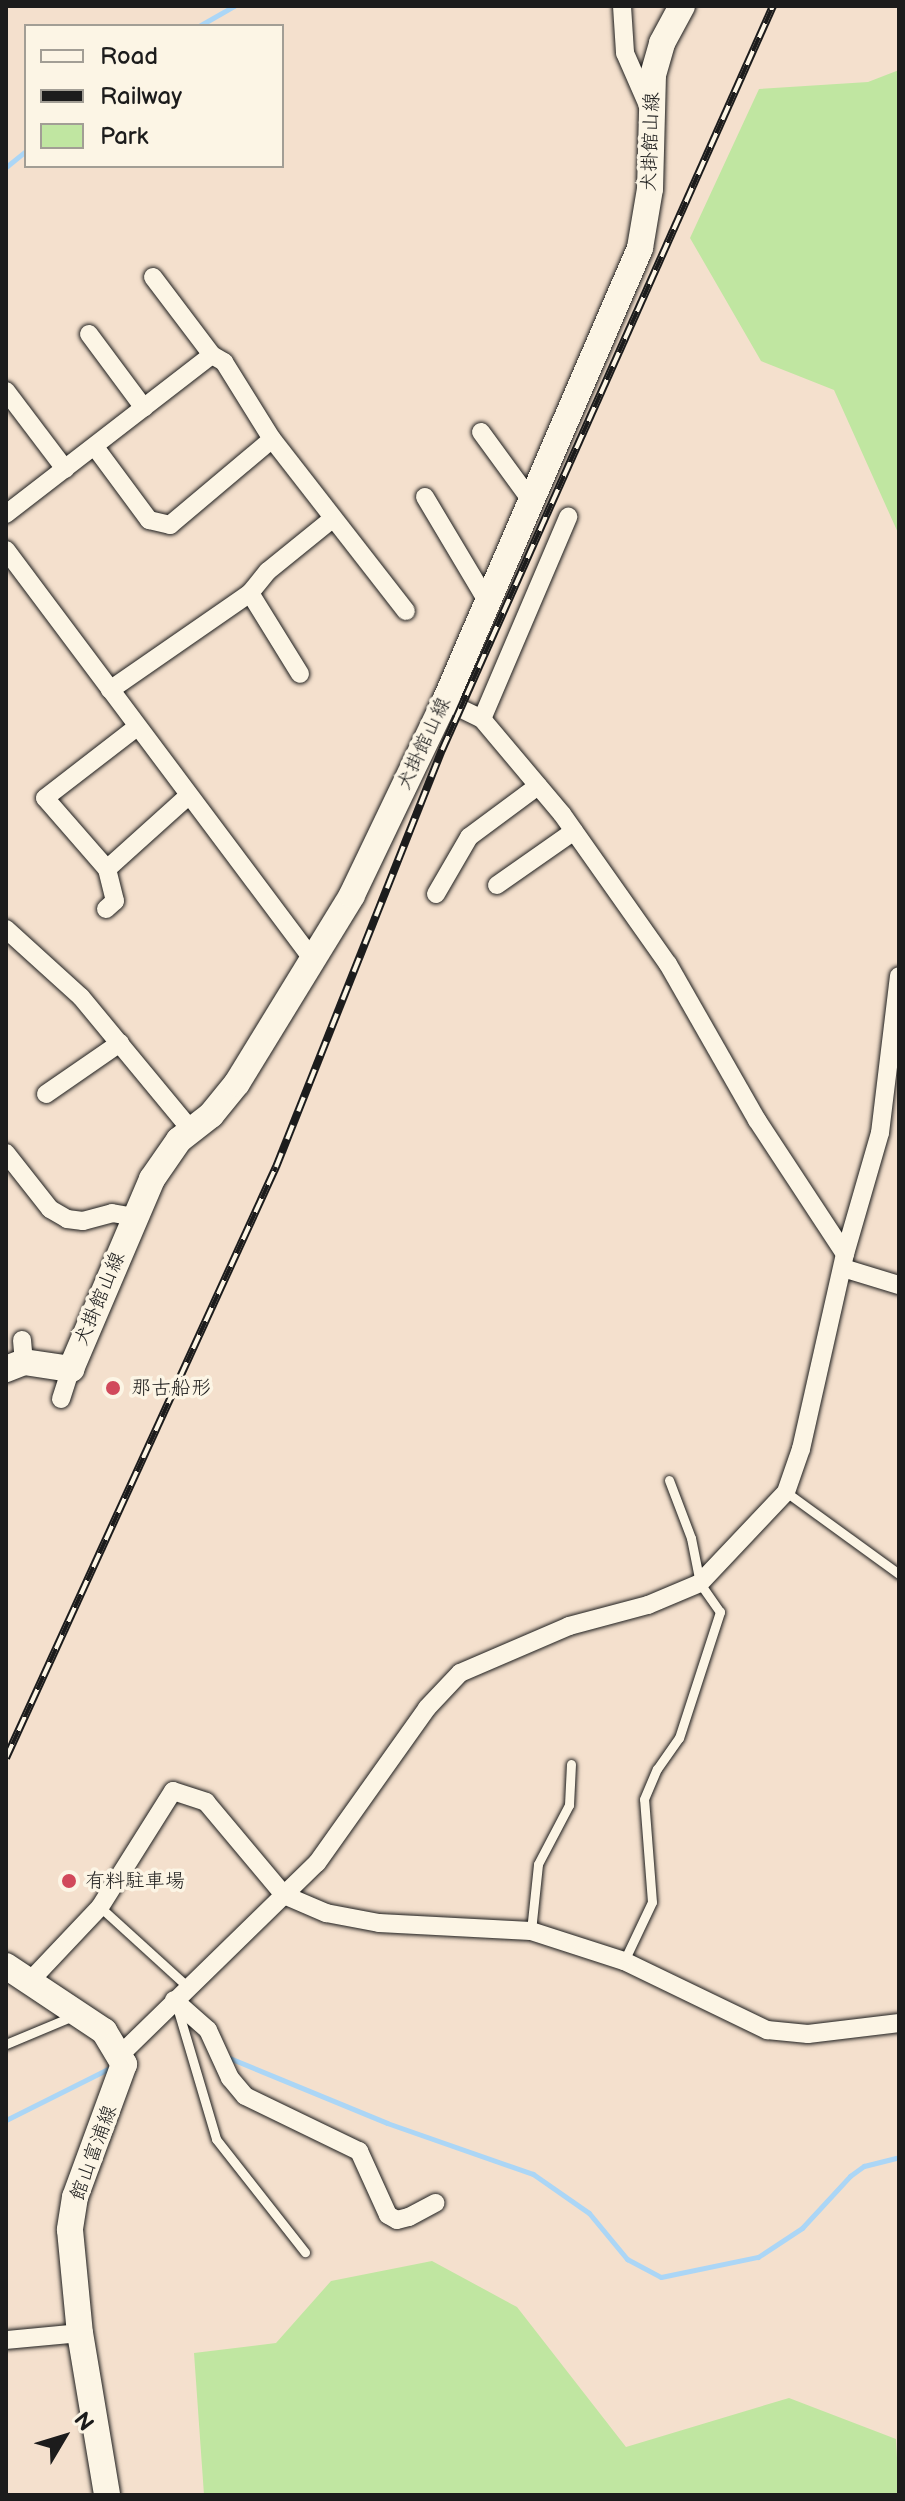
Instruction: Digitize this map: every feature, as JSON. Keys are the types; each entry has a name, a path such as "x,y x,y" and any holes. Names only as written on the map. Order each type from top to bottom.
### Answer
{"main road":[{"name":"犬掛館山線","path":"18,1357 71,1369 135,1217 170,1150 237,1083 352,895 445,701 640,248 650,189 650,110 662,43 682,6"},
{"path":"6,1966 104,2031 121,2054"},
{"name":"館山富浦線","path":"107,2495 80,2333 70,2247 73,2211 93,2146 124,2075 121,2054"}],"street":[{"path":"622,6 625,53 650,110"},
{"path":"153,277 212,355 224,362 272,439 331,520 406,611"},
{"path":"89,334 144,408"},
{"path":"6,514 212,355"},
{"path":"6,391 65,469"},
{"path":"481,432 532,502"},
{"path":"95,447 149,520 170,525 272,439"},
{"path":"425,497 487,601"},
{"path":"482,719 568,517"},
{"path":"110,690 250,593 268,571 331,520"},
{"path":"6,550 187,797 313,960"},
{"path":"250,593 300,674"},
{"path":"445,701 482,719 574,831 668,964 757,1120 844,1261 899,1285"},
{"path":"106,909 115,901 107,869 45,798 137,727"},
{"path":"436,894 469,837 538,786"},
{"path":"107,869 187,797"},
{"path":"497,885 574,831"},
{"path":"6,929 48,963 120,1043 191,1130"},
{"path":"121,2054 317,1863 427,1708 460,1673 569,1626 648,1605 700,1583 786,1492 801,1449 844,1261 880,1133 899,976"},
{"path":"46,1094 120,1043"},
{"path":"6,1153 50,1209 67,1219 83,1221 112,1213 135,1217"},
{"path":"61,1399 71,1369"},
{"path":"30,1981 100,1907 173,1791 206,1802 284,1895 326,1913 364,1921 531,1931 624,1961 767,2030 808,2034 899,2023"},
{"path":"181,1993 208,2030 230,2078 245,2096 359,2151 388,2215 397,2220 409,2217 435,2203"},
{"path":"6,2340 80,2333"}],"lane":[{"path":"624,1961 652,1902 644,1799 657,1769 679,1738 720,1612 700,1583 691,1538 669,1480"},
{"path":"786,1492 899,1574"},
{"path":"531,1931 538,1864 569,1805 571,1764"},
{"path":"100,1907 181,1993 216,2139 305,2252"},
{"path":"6,2044 80,2013"}],"green space":[{"path":"899,70 899,535 834,390 761,361 690,238 759,89 868,82"},
{"path":"432,2261 517,2307 626,2447 789,2398 896,2439 899,2495 204,2495 194,2353 276,2343 331,2281"}],"waterway":[{"path":"202,24 234,6"},
{"path":"6,167 24,153"},
{"path":"227,2057 387,2123 533,2174 589,2213 627,2259 661,2277 758,2257 802,2228 850,2176 864,2166 899,2157"},
{"path":"6,2120 108,2069"}],"railway":[{"path":"6,1758 276,1167 442,750 773,6"}],"place":[{"name":"那古船形","path":"113,1388"},
{"name":"有料駐車場","path":"69,1881"}]}
